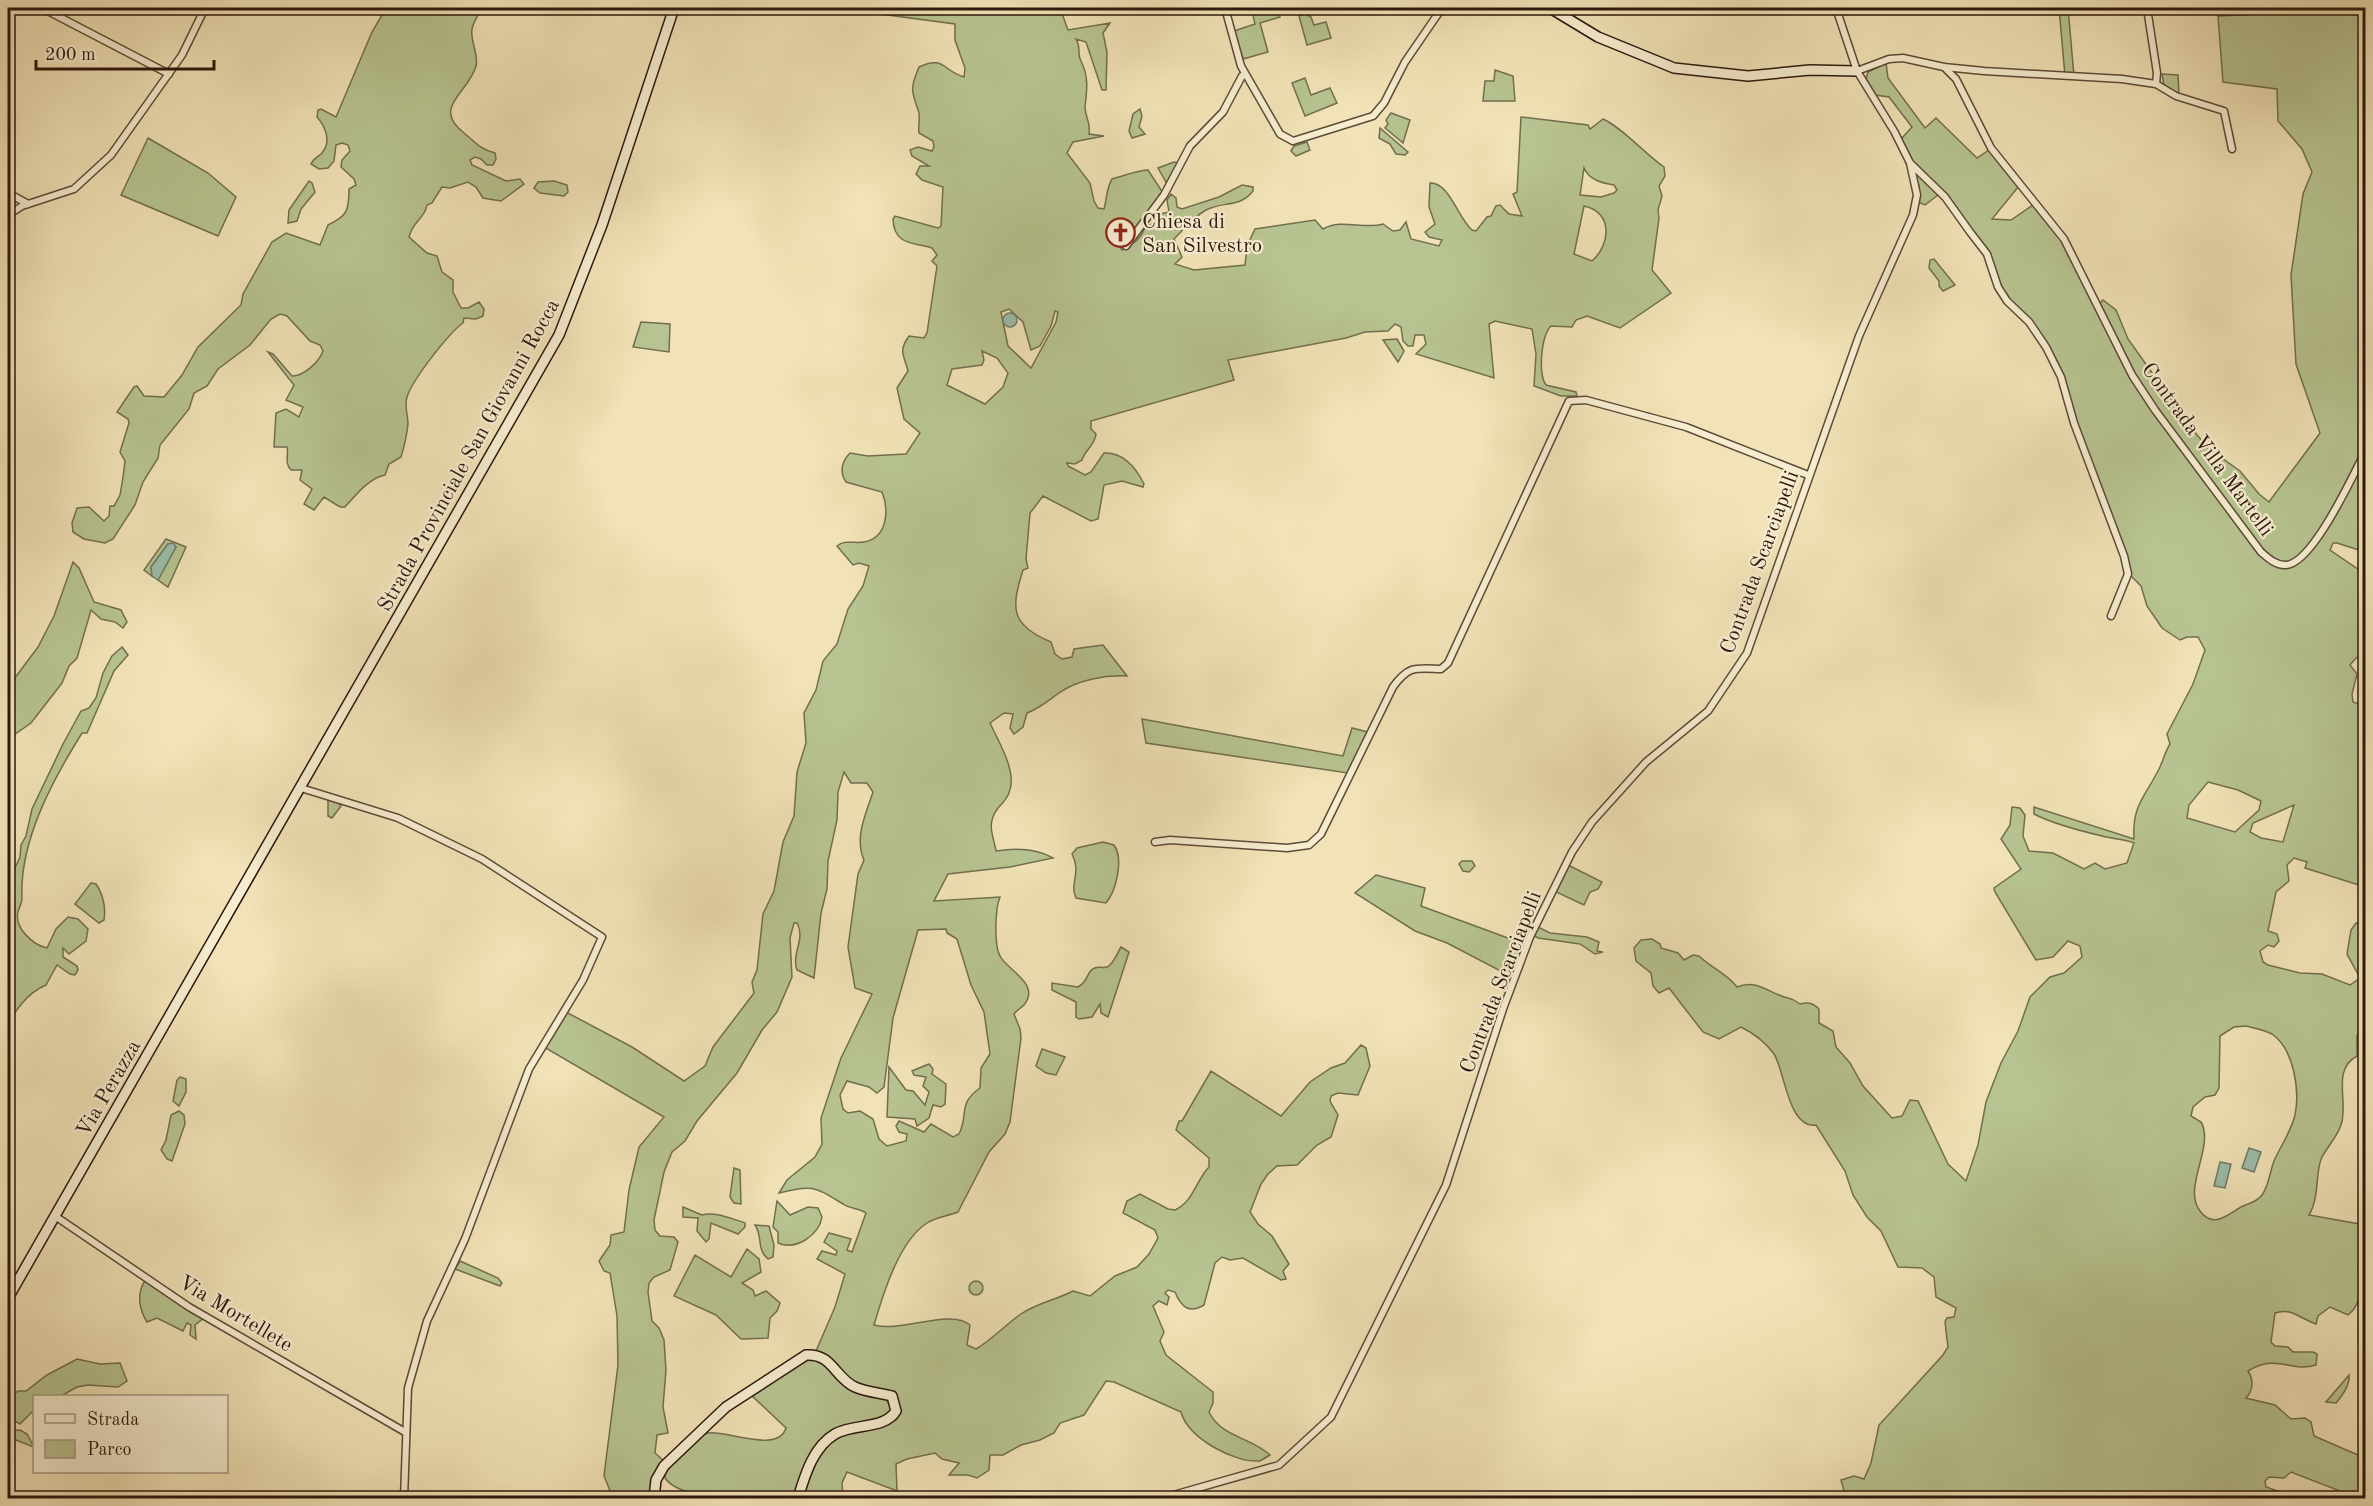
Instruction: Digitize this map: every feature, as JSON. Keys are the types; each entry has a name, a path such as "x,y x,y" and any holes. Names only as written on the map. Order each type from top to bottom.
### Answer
{"main road":[{"name":"Strada Provinciale San Giovanni Rocca","path":"239,896 569,315 674,8"},
{"path":"1550,8 1599,37 1674,68 1748,76 1810,70 1857,70"},
{"name":"Via Perazza","path":"8,1299 239,896"},
{"path":"654,1498 656,1480 664,1466 726,1407 806,1355 812,1354 827,1359 853,1387 892,1396 896,1411 885,1421 836,1434 827,1441 807,1467 798,1498"}],"street":[{"path":"42,8 169,74"},
{"path":"8,215 28,204 74,189 111,155 182,55 205,8"},
{"path":"1224,8 1245,74 1280,134 1288,141 1299,141 1373,117 1384,103 1405,62 1442,8"},
{"path":"1836,8 1857,70 1894,131 1910,164 1945,197 1981,247 1998,287 2007,301 2029,322 2046,347 2061,377 2074,423 2124,556 2128,574 2111,616"},
{"path":"2147,8 2157,71 2156,84"},
{"path":"1857,70 1889,59 1903,58 1944,67 2067,78 2122,79 2156,84 2176,96 2224,111 2232,149"},
{"name":"Contrada Villa Martelli","path":"1944,67 1956,79 1991,148 2064,239 2132,375 2261,552 2274,562 2286,565 2296,562 2312,548 2366,450"},
{"path":"1126,246 1153,211 1190,146 1223,112 1245,74"},
{"name":"Contrada Scarciapelli","path":"1163,1498 1279,1465 1331,1417 1446,1185 1503,1009 1537,919 1582,834 1646,762 1708,711 1747,652 1860,334 1913,215 1917,195 1910,164"},
{"path":"8,194 28,204"},
{"path":"1155,842 1170,840 1287,848 1309,844 1321,834 1393,687 1404,672 1415,668 1441,669 1448,663 1569,401 1586,400 1686,427 1808,475"},
{"path":"301,788 398,818 482,859 602,937 583,980 529,1069 465,1239 427,1321 408,1388 404,1498"},
{"name":"Via Mortellete","path":"55,1216 189,1307 405,1432"}],"green space":[{"path":"386,8 481,8 472,29 476,66 451,108 451,116 464,133 486,150 495,153 496,159 493,165 487,165 475,157 470,160 472,165 506,181 520,179 524,184 501,201 483,198 476,187 468,182 450,188 442,187 432,203 427,205 409,237 427,253 437,256 442,272 453,280 453,292 461,308 468,308 479,302 484,309 483,316 476,319 464,318 463,323 440,346 410,389 406,400 408,424 401,457 389,464 385,475 368,483 345,507 340,507 324,497 314,510 304,504 312,489 300,480 302,470 291,470 289,467 287,447 274,447 276,413 286,409 299,417 303,407 286,400 294,385 268,352 273,354 292,376 301,374 310,368 323,351 320,345 310,341 287,316 280,314 271,319 250,345 218,369 207,386 194,393 189,409 160,445 158,458 143,482 135,505 113,539 105,543 84,539 73,532 72,523 77,508 89,507 104,521 109,516 110,506 114,506 120,495 125,461 120,452 129,423 128,419 117,412 134,387 137,386 144,396 164,397 182,375 198,347 241,305 243,294 272,242 286,233 320,245 328,225 346,212 349,189 356,185 354,179 341,167 342,160 350,151 348,145 342,143 336,145 334,161 328,168 319,169 311,164 324,150 327,140 323,125 317,117 318,110 321,109 336,117 372,32"},
{"path":"1060,8 1068,30 1110,23 1103,33 1107,52 1106,90 1102,90 1086,42 1076,39 1086,78 1085,107 1089,134 1104,136 1073,142 1067,153 1090,183 1098,208 1104,209 1112,179 1138,171 1148,170 1163,193 1128,238 1115,219 1112,223 1115,227 1110,231 1122,250 1138,239 1144,229 1152,224 1156,215 1169,212 1167,200 1171,194 1176,198 1177,207 1182,209 1219,197 1242,185 1253,187 1253,191 1243,200 1206,210 1174,239 1182,257 1175,264 1194,270 1245,265 1247,246 1255,229 1315,220 1323,229 1338,224 1368,226 1383,224 1393,231 1400,230 1406,222 1411,239 1439,246 1442,240 1429,237 1425,232 1435,224 1429,207 1430,183 1443,188 1472,230 1476,231 1487,217 1491,216 1496,206 1500,205 1509,214 1522,216 1513,194 1517,192 1521,117 1588,125 1590,129 1603,119 1618,128 1664,167 1665,176 1659,186 1662,196 1658,210 1652,270 1671,293 1620,328 1587,316 1576,320 1572,327 1551,326 1543,346 1541,364 1544,380 1546,385 1576,392 1577,396 1561,396 1534,386 1536,354 1532,329 1495,321 1489,324 1494,378 1416,354 1426,344 1424,335 1415,335 1413,346 1408,346 1403,341 1401,327 1395,324 1388,331 1365,332 1346,338 1228,360 1234,380 1091,421 1091,429 1096,434 1094,442 1082,460 1075,464 1067,463 1068,466 1085,475 1091,472 1104,453 1111,453 1123,458 1133,467 1144,484 1143,487 1122,481 1104,485 1098,519 1091,521 1043,496 1030,513 1026,559 1028,568 1023,570 1016,605 1021,622 1038,636 1051,642 1055,654 1062,659 1072,657 1074,649 1103,645 1127,676 1092,679 1066,688 1040,707 1027,713 1023,727 1014,734 1010,728 1013,714 1004,713 990,723 1006,757 1011,776 1009,793 994,814 991,824 996,851 1025,850 1040,852 1053,858 1010,867 948,874 934,901 1000,897 996,927 998,951 1004,962 1021,978 1029,991 1024,1005 1014,1014 1021,1038 1010,1122 1005,1134 989,1152 958,1212 927,1223 908,1242 893,1269 874,1325 885,1327 938,1320 961,1320 970,1325 967,1345 976,1349 1015,1318 1033,1307 1073,1291 1090,1296 1115,1276 1137,1267 1149,1254 1158,1238 1155,1230 1123,1213 1127,1201 1140,1194 1168,1209 1175,1210 1191,1196 1209,1167 1209,1158 1176,1130 1179,1121 1182,1121 1211,1071 1281,1116 1310,1082 1331,1068 1345,1063 1361,1045 1366,1048 1370,1066 1358,1095 1338,1093 1331,1096 1330,1101 1338,1115 1331,1137 1317,1145 1297,1165 1277,1166 1268,1174 1261,1184 1250,1212 1258,1224 1272,1236 1289,1264 1283,1271 1286,1279 1281,1280 1243,1258 1230,1260 1222,1257 1215,1263 1204,1305 1194,1309 1186,1308 1175,1292 1168,1290 1165,1293 1169,1297 1167,1305 1159,1301 1153,1306 1164,1332 1160,1341 1166,1355 1213,1392 1213,1403 1209,1412 1215,1421 1229,1432 1270,1455 1260,1461 1249,1461 1225,1453 1213,1447 1193,1431 1185,1422 1181,1412 1114,1382 1106,1381 1084,1415 1060,1423 1054,1433 1040,1440 1021,1445 1003,1455 990,1455 989,1470 977,1478 968,1475 949,1475 959,1463 942,1459 935,1453 907,1459 896,1464 897,1491 847,1472 842,1483 843,1498 800,1498 813,1462 824,1447 839,1436 890,1423 897,1419 900,1410 894,1396 853,1382 830,1359 816,1351 835,1307 845,1274 817,1259 822,1251 836,1255 837,1251 824,1242 829,1233 851,1239 847,1250 852,1252 866,1213 846,1206 813,1189 779,1193 787,1180 815,1157 822,1144 821,1118 841,1058 872,994 855,988 848,947 858,874 864,860 861,852 861,834 873,792 867,783 851,783 844,772 838,792 837,820 828,861 827,889 821,913 814,978 797,970 796,958 800,935 797,923 794,923 790,938 792,977 777,1012 762,1030 737,1073 697,1121 685,1141 672,1152 664,1172 654,1220 655,1230 660,1236 674,1237 678,1242 670,1270 654,1277 649,1283 648,1292 652,1321 659,1328 664,1340 666,1370 663,1407 668,1433 657,1435 655,1453 665,1462 653,1498 613,1498 604,1476 618,1365 617,1316 610,1273 604,1271 599,1261 610,1245 611,1235 624,1232 629,1190 639,1147 664,1117 544,1047 566,1012 632,1047 684,1081 705,1066 713,1047 754,993 752,982 757,970 763,914 774,891 783,842 794,816 797,772 806,743 804,713 816,690 823,661 837,644 848,609 863,586 869,566 859,563 853,565 837,546 872,539 878,535 885,522 886,506 882,492 846,482 842,471 843,463 850,453 868,456 906,454 920,433 904,419 897,388 908,371 903,353 906,341 909,336 924,338 927,333 937,266 932,261 937,255 932,248 901,238 894,228 893,219 895,216 938,228 941,226 943,187 922,180 916,174 920,166 929,166 912,156 910,150 918,147 932,151 934,147 933,141 919,133 919,113 913,95 913,86 919,67 927,64 939,63 964,77 965,68 955,40 955,24 842,9","holes":["1584,168 1593,178 1614,185 1617,190 1601,197 1580,195","1584,206 1600,215 1606,229 1605,238 1603,246 1592,261 1574,254","1009,309 1023,322 1031,350 1040,346 1051,326 1055,311 1058,312 1056,322 1031,368 1008,346 1001,312","982,351 997,358 1008,373 1003,387 985,404 947,385 952,369 982,365 984,360","946,929 947,933 957,939 971,985 984,1012 990,1054 981,1068 980,1088 968,1099 959,1134 953,1137 931,1124 924,1132 899,1121 896,1126 899,1132 907,1134 906,1141 887,1146 879,1139 873,1119 860,1111 848,1113 843,1109 840,1095 847,1081 869,1087 877,1093 884,1087 893,1018 918,930"]},
{"path":"1277,8 1280,17 1260,23 1268,52 1243,59 1234,31 1255,24 1252,11"},
{"path":"2059,8 2068,8 2074,76 2065,76"},
{"path":"2266,8 2365,8 2365,552 2337,543 2333,543 2330,550 2365,574 2365,656 2356,658 2350,665 2357,674 2352,694 2353,702 2365,706 2365,796 2361,798 2365,802 2365,887 2305,868 2307,862 2294,858 2287,865 2289,881 2276,892 2268,931 2277,934 2279,941 2274,947 2268,945 2260,951 2263,962 2268,965 2300,973 2322,974 2350,985 2360,978 2347,954 2351,930 2356,923 2365,924 2365,1016 2357,1036 2357,1056 2349,1062 2343,1078 2341,1125 2320,1162 2315,1200 2309,1215 2365,1225 2365,1284 2361,1264 2358,1267 2359,1299 2348,1315 2330,1307 2318,1316 2316,1324 2286,1311 2275,1313 2271,1342 2275,1346 2288,1347 2293,1352 2317,1354 2316,1365 2298,1367 2276,1363 2258,1366 2248,1371 2252,1385 2246,1398 2275,1405 2291,1419 2305,1418 2311,1422 2314,1436 2365,1458 2365,1498 2358,1498 2291,1472 2284,1478 2269,1477 2265,1481 2266,1487 2298,1498 1846,1498 1841,1480 1854,1476 1864,1479 1871,1463 1879,1425 1943,1355 1948,1347 1945,1322 1947,1318 1954,1317 1956,1308 1936,1297 1934,1277 1922,1268 1898,1267 1881,1231 1867,1217 1853,1195 1845,1171 1816,1125 1807,1124 1793,1109 1778,1062 1771,1050 1741,1027 1719,1039 1703,1032 1669,988 1659,993 1653,986 1651,973 1636,961 1634,948 1641,940 1652,939 1660,944 1661,948 1678,953 1684,960 1693,955 1699,956 1729,978 1737,987 1754,985 1800,1004 1815,1005 1819,1009 1819,1023 1833,1031 1836,1047 1850,1063 1863,1086 1892,1118 1902,1116 1910,1100 1918,1101 1948,1164 1966,1181 1978,1145 1986,1102 2001,1063 2018,1031 2030,997 2050,977 2064,973 2082,957 2080,946 2068,941 2053,957 2036,960 1995,892 1994,888 2021,869 2001,839 2010,825 2012,807 2020,808 2025,815 2023,836 2029,851 2053,853 2084,869 2095,863 2105,869 2127,863 2134,843 2050,821 2034,814 2034,807 2134,839 2137,809 2170,744 2167,734 2193,684 2205,650 2198,637 2187,637 2180,640 2162,628 2147,606 2141,586 2130,575 2128,558 2084,448 2053,356 1999,285 1988,253 1942,192 1925,205 1918,202 1919,186 1901,139 1912,127 1889,97 1875,95 1866,79 1868,72 1886,63 1888,78 1925,128 1936,118 1977,158 1989,150 2019,186 1992,219 2011,220 2033,205 2037,209 2065,244 2097,306 2103,300 2116,310 2128,339 2192,429 2208,448 2240,471 2259,494 2269,502 2320,433 2296,364 2291,275 2303,194 2312,172 2302,149 2278,121 2277,89 2223,82 2218,16 2266,14","holes":["2208,782 2238,790 2261,801 2259,810 2235,832 2187,818 2189,805","2294,805 2283,842 2261,838 2250,832 2253,823","2246,1026 2263,1030 2280,1041 2294,1071 2296,1105 2291,1127 2274,1161 2262,1195 2256,1201 2216,1220 2205,1217 2195,1202 2196,1179 2202,1155 2204,1132 2201,1122 2191,1116 2193,1107 2205,1097 2215,1095 2219,1088 2220,1036 2234,1027"]},
{"path":"1305,14 1311,17 1314,25 1326,22 1331,38 1307,45 1299,16"},
{"path":"1495,70 1513,76 1515,101 1483,101 1485,81 1494,81"},
{"path":"2162,74 2178,75 2179,94 2164,86"},
{"path":"1305,78 1311,95 1330,88 1337,103 1305,116 1292,83"},
{"path":"1140,109 1142,116 1139,127 1145,134 1132,138 1129,131 1133,114"},
{"path":"1391,113 1410,120 1403,143 1385,128 1388,124 1386,120"},
{"path":"1380,128 1408,152 1405,155 1396,154 1390,144 1379,138"},
{"path":"148,138 208,173 236,197 218,236 121,195"},
{"path":"1307,142 1310,150 1296,156 1291,151 1294,146"},
{"path":"1174,162 1178,163 1167,184 1158,168"},
{"path":"309,181 315,192 301,209 297,221 288,223 289,210"},
{"path":"554,181 567,185 568,192 564,196 540,193 534,188 538,182"},
{"path":"1934,259 1955,285 1943,291 1929,268 1930,260"},
{"path":"641,322 670,324 669,352 633,347"},
{"path":"1397,339 1404,351 1398,362 1383,340"},
{"path":"166,539 186,547 168,587 158,580 176,547 168,544 151,567 152,576 144,570"},
{"path":"73,562 79,568 94,602 121,610 127,622 123,628 115,622 101,619 91,610 77,658 69,666 62,683 31,723 8,739 8,687 38,647 54,616"},
{"path":"122,647 128,655 114,671 87,733 82,733 49,792 32,834 22,877 22,901 18,918 22,930 31,940 47,948 56,929 68,917 78,919 88,929 86,941 69,954 63,948 63,957 77,966 78,970 75,975 70,974 57,965 46,985 33,992 22,1003 8,1031 8,947 12,904 8,883 20,857 21,845 26,836 32,809 63,744 81,711 89,708 96,698 103,673 112,656"},
{"path":"1142,719 1343,756 1352,728 1368,732 1348,773 1146,743"},
{"path":"328,799 336,801 341,806 332,818 328,816"},
{"path":"1103,842 1114,845 1118,858 1116,883 1110,898 1106,903 1076,898 1074,887 1076,867 1072,854 1077,848"},
{"path":"1462,861 1472,861 1475,866 1469,872 1463,871 1459,864"},
{"path":"1568,865 1602,882 1598,889 1590,892 1584,905 1554,891"},
{"path":"1376,875 1425,888 1421,906 1524,944 1512,977 1447,943 1415,931 1355,893"},
{"path":"91,883 96,884 100,892 105,911 104,920 99,923 75,904"},
{"path":"1536,926 1550,933 1587,937 1599,942 1597,951 1603,952 1595,954 1580,944 1538,938 1533,935"},
{"path":"1121,947 1129,952 1108,1017 1101,1013 1100,1004 1092,1017 1079,1019 1076,1017 1076,1002 1052,990 1052,983 1078,987 1095,968 1109,966"},
{"path":"1042,1049 1065,1057 1056,1075 1046,1073 1036,1066"},
{"path":"929,1064 933,1069 932,1074 946,1084 945,1104 941,1107 933,1105 929,1118 917,1126 915,1119 887,1117 889,1067 906,1090 913,1091 925,1105 929,1092 923,1086 926,1077 914,1075 912,1071"},
{"path":"180,1077 186,1079 186,1092 179,1106 173,1101 177,1080"},
{"path":"179,1111 184,1115 185,1124 172,1161 167,1159 161,1150 166,1140 171,1115"},
{"path":"734,1168 740,1170 741,1204 734,1203 730,1197"},
{"path":"777,1201 790,1215 808,1207 818,1208 822,1217 812,1235 792,1245 778,1243 778,1232 773,1227"},
{"path":"683,1207 702,1215 718,1215 745,1223 745,1227 738,1234 711,1223 709,1239 706,1242 697,1231 698,1218 683,1217"},
{"path":"755,1225 769,1226 774,1245 773,1257 768,1259 764,1255"},
{"path":"747,1249 759,1259 761,1272 742,1283 753,1290 755,1296 766,1291 780,1303 777,1311 770,1318 768,1338 741,1339 716,1315 674,1296 695,1255 731,1277"},
{"path":"460,1261 498,1278 502,1283 500,1286 455,1269"},
{"path":"146,1279 205,1317 195,1325 196,1339 190,1335 191,1325 187,1323 183,1331 157,1318 147,1322 140,1301 141,1290"},
{"path":"976,1281 981,1283 983,1288 981,1293 976,1295 971,1293 969,1288 971,1283"},
{"path":"815,1358 824,1362 850,1386 886,1399 892,1410 890,1416 848,1426 828,1435 809,1460 796,1498 746,1499 706,1496 674,1486 665,1478 671,1462 704,1434 716,1433 763,1440 781,1436 786,1428 750,1394 805,1360"},
{"path":"77,1359 100,1364 120,1363 127,1381 118,1387 88,1385 77,1387 63,1395 33,1395 33,1411 20,1424 8,1417 10,1397 18,1391 26,1391 47,1375"},
{"path":"2349,1375 2347,1386 2336,1403 2326,1402"},
{"path":"20,1430 27,1434 33,1447 8,1437 8,1431"}],"shaded area":[{"path":"1010,313 1015,315 1017,320 1015,325 1010,327 1005,325 1003,320 1005,315"},
{"path":"173,543 176,547 158,580 152,576 151,567 168,544"},
{"path":"2249,1148 2261,1152 2254,1172 2242,1168"},
{"path":"2220,1162 2231,1164 2225,1188 2214,1186"}],"place":[{"name":"Chiesa di San Silvestro","path":"1121,233"}]}
